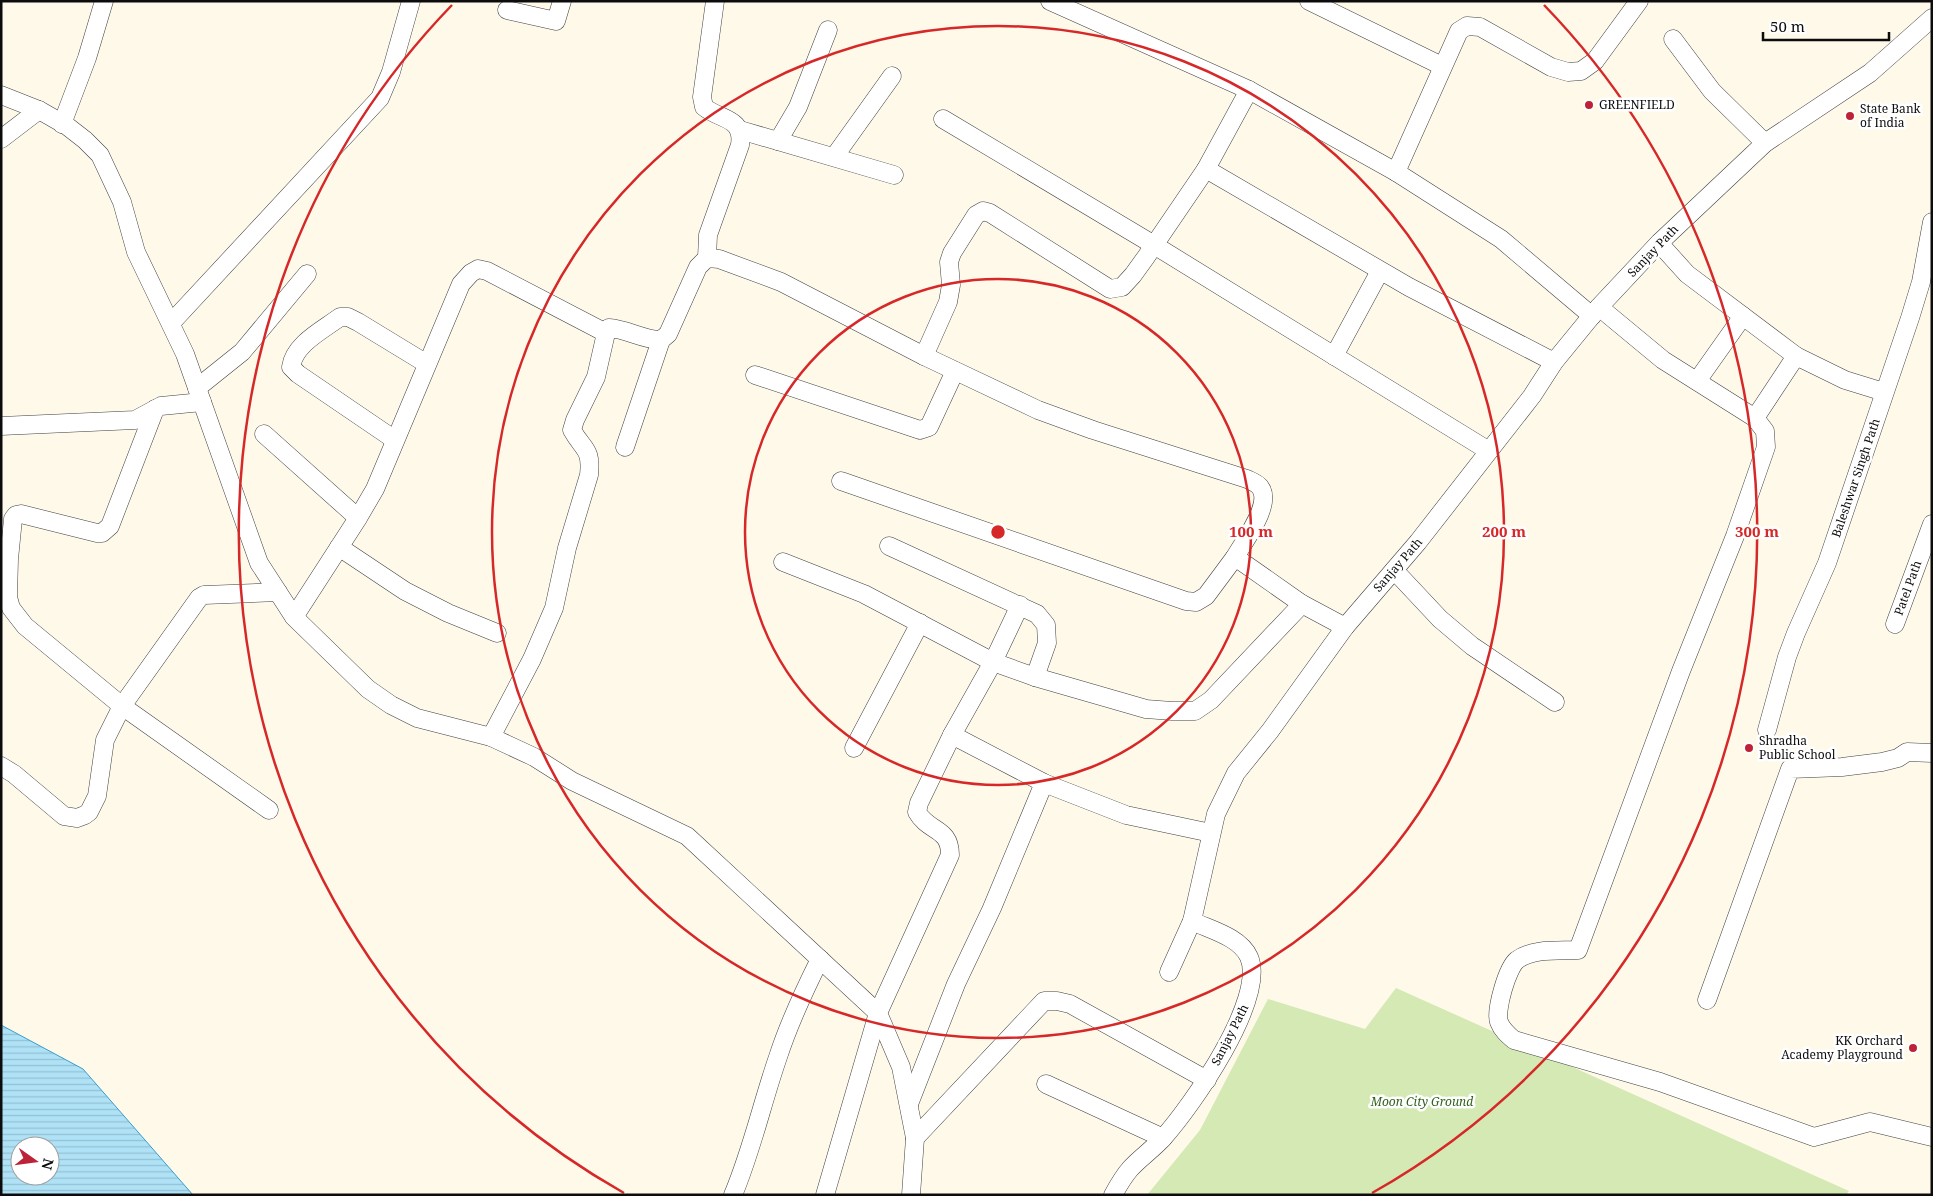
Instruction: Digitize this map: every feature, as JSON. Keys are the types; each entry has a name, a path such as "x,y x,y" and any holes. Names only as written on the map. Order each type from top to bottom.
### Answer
{"street":[{"path":"62,124 87,58 104,1"},
{"path":"171,323 380,98 391,72 411,1"},
{"path":"507,10 556,21 562,1"},
{"path":"625,447 661,340 668,334 698,267 707,258 708,235 742,137 740,130 732,120 712,113 704,106 702,97 715,1"},
{"path":"1050,1 1249,90 1396,172 1502,239 1596,312 1663,360 1754,418 1765,430 1766,447 1735,536 1681,671 1578,950 1533,952 1516,961 1505,978 1498,1020 1504,1031 1514,1040 1660,1082 1814,1137 1870,1122 1932,1137"},
{"path":"1309,1 1442,66"},
{"path":"1396,172 1454,38 1459,31 1467,26 1480,27 1551,67 1568,72 1581,71 1595,61 1639,1"},
{"name":"Sanjay Path","path":"1113,1195 1130,1170 1163,1138 1207,1080 1244,1012 1250,992 1252,975 1249,958 1238,943 1192,921 1216,814 1236,774 1270,732 1345,627 1418,542 1532,396 1554,362 1596,312 1659,243 1765,143 1870,73 1932,18"},
{"path":"778,141 798,107 828,30"},
{"path":"1673,39 1712,91 1765,143"},
{"path":"834,157 892,76"},
{"path":"924,356 948,302 951,285 949,262 952,253 976,215 983,212 990,213 1110,289 1122,287 1133,275 1206,169 1249,90"},
{"path":"1,95 39,110 86,140 100,155 122,202 136,252 185,354 258,563 294,617 368,689 391,706 417,718 491,737 534,757 572,781 687,836 878,1013 901,1068 909,1104 915,1138 911,1195"},
{"path":"1,139 39,110"},
{"path":"943,119 1154,245 1489,451"},
{"path":"740,130 894,175"},
{"path":"1206,169 1380,271 1554,362"},
{"name":"Baleshwar Singh Path","path":"1767,730 1787,657 1827,563 1910,318 1921,282 1932,222"},
{"path":"1659,243 1687,274 1796,356 1845,380 1884,392"},
{"path":"707,258 719,259 781,282 924,356 1047,413 1093,430 1247,479 1260,486 1264,498 1262,511 1235,557 1206,596 1196,602 1186,602 841,481"},
{"path":"294,617 375,489 461,284 471,273 478,269 487,271 606,333"},
{"path":"1334,356 1380,271"},
{"path":"1,426 135,420 161,406 200,395 242,352 307,274"},
{"path":"1697,381 1743,316"},
{"path":"395,440 298,374 290,366 292,358 300,347 340,317 348,317 427,364"},
{"path":"491,737 532,660 554,608 567,548 591,465 590,456 586,448 572,430 596,377 606,333 609,328 621,329 651,340 661,340"},
{"path":"1754,418 1796,356"},
{"path":"755,375 920,430 929,427 955,371"},
{"path":"155,409 110,526 106,530 102,533 97,533 21,514 16,515 12,524 9,559 8,597 11,608 25,626 122,706 268,810"},
{"path":"264,434 358,518"},
{"name":"Patel Path","path":"1895,624 1932,524"},
{"path":"889,546 1037,614 1046,625 1047,643 1036,677"},
{"path":"339,547 405,591 448,613 497,633"},
{"path":"1235,557 1302,604 1345,627"},
{"path":"783,562 864,594 993,662 1036,677 1146,709 1195,711 1211,700 1302,604"},
{"path":"1394,570 1440,619 1472,646 1555,702"},
{"path":"1,766 14,774 64,816 77,818 85,815 89,812 97,796 102,772 105,740 122,706 199,598 204,596 278,592"},
{"path":"825,1195 878,1013 950,855 950,843 945,836 922,820 917,812 919,803 952,735 993,662 1020,605"},
{"path":"854,748 920,623"},
{"path":"952,735 1044,783 1126,815 1211,833"},
{"path":"1707,1000 1790,769 1850,766 1882,762 1898,758 1908,752 1932,753"},
{"path":"909,1104 956,984 992,908 1044,783"},
{"path":"1169,972 1192,921"},
{"path":"733,1195 744,1168 777,1058 801,996 820,959"},
{"path":"915,1138 1044,1001 1070,1004 1207,1080"},
{"path":"1046,1084 1163,1138"}],"green space":[{"name":"Moon City Ground","path":"1396,988 1849,1191 1846,1195 1147,1195 1200,1130 1268,999 1365,1029"}],"water":[{"path":"1,1025 83,1069 193,1195 1,1195"}],"place":[{"name":"GREENFIELD","path":"1589,105"},
{"name":"State Bank of India","path":"1850,116"},
{"name":"Shradha Public School","path":"1749,748"},
{"name":"KK Orchard Academy Playground","path":"1913,1048"}]}
